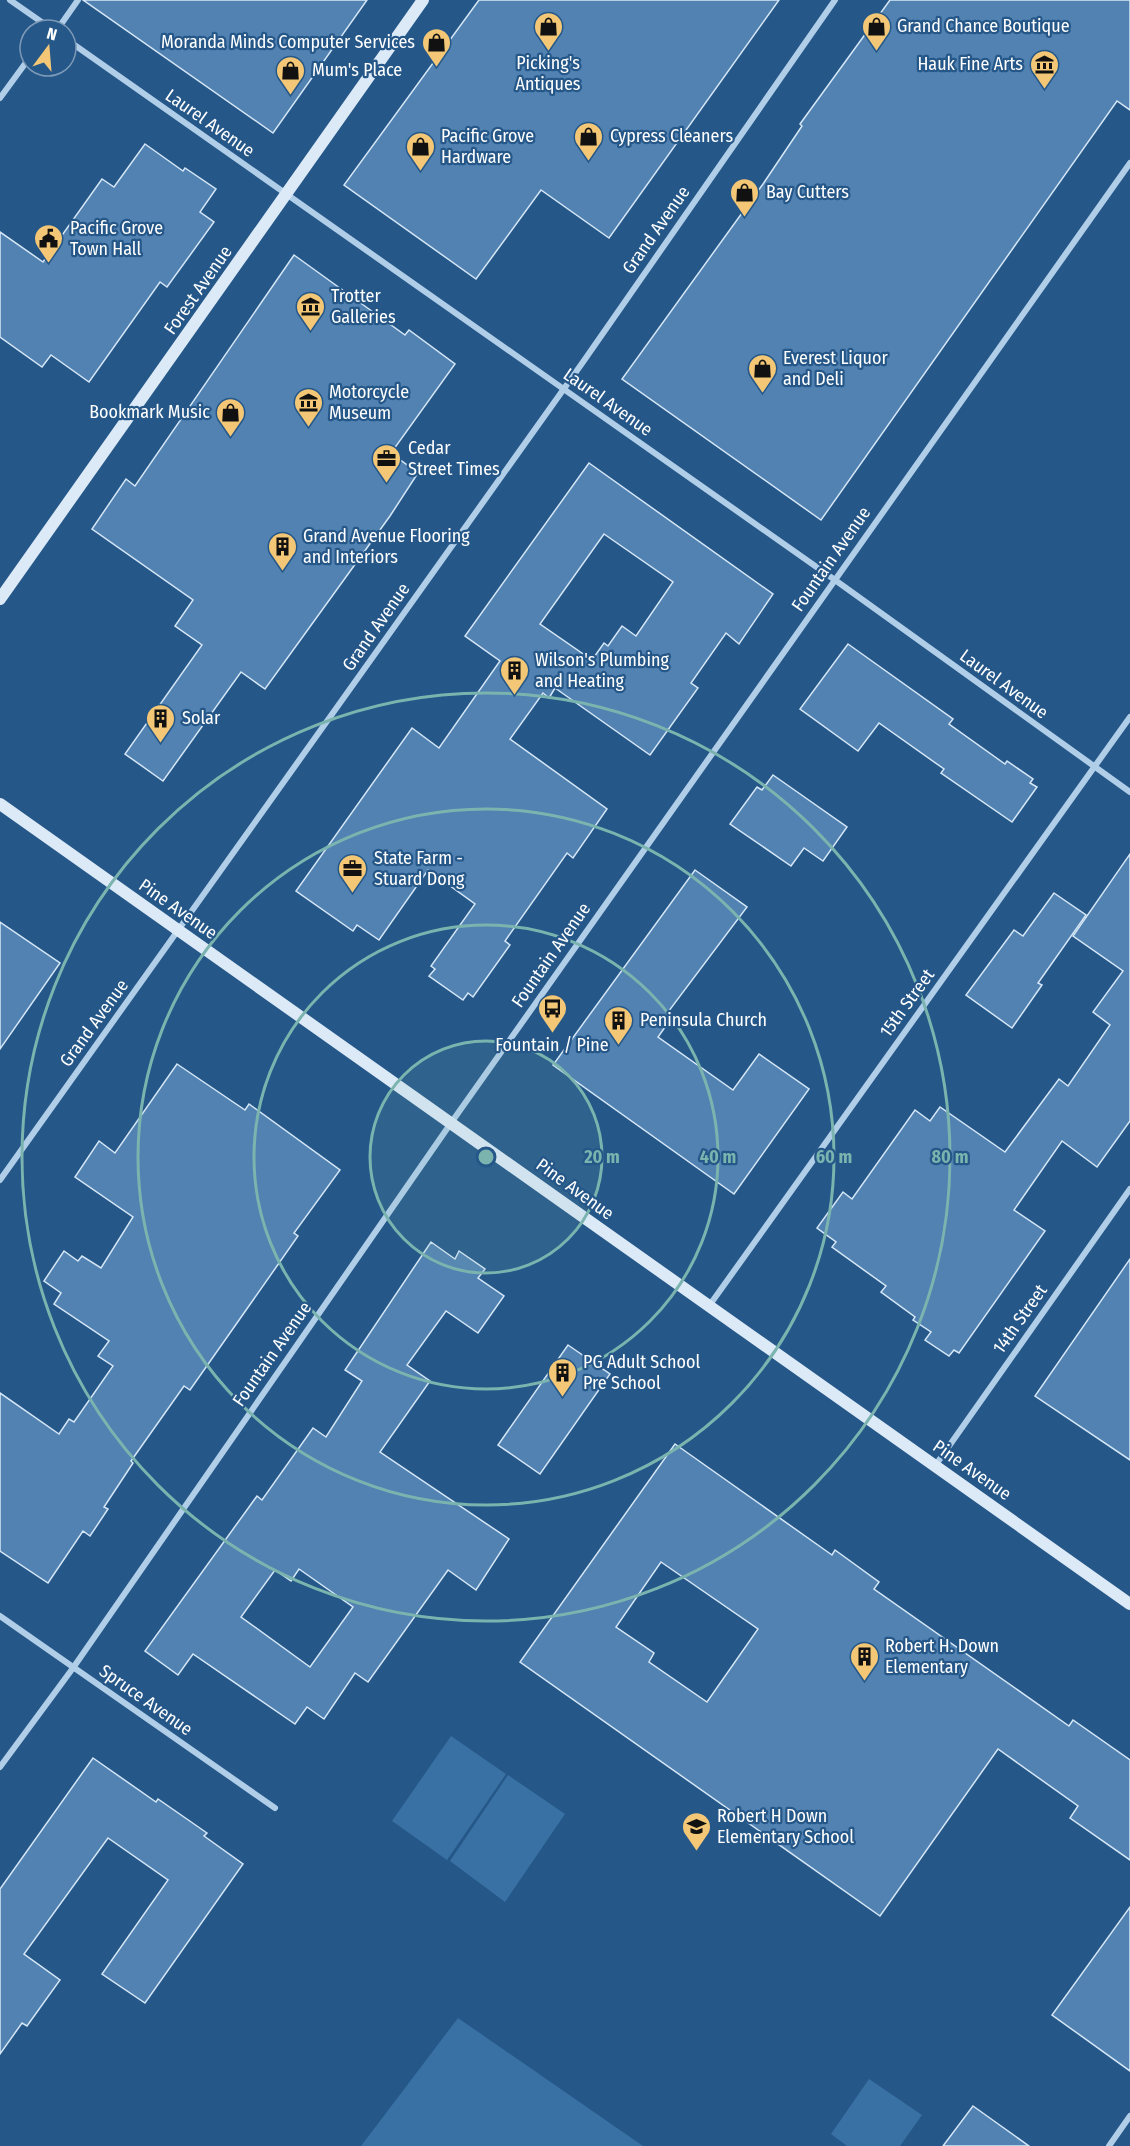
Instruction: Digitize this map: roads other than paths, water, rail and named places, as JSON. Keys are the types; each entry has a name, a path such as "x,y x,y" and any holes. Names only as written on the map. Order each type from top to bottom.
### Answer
{"main road":[{"name":"Forest Avenue","path":"0,599 423,0"},
{"name":"Pine Avenue","path":"0,804 1130,1604"}],"street":[{"path":"10,0 37,18"},
{"path":"64,18 78,0"},
{"name":"Grand Avenue","path":"0,1180 563,389 835,0"},
{"name":"Laurel Avenue","path":"78,47 835,580 1130,792"},
{"path":"0,98 18,73"},
{"name":"Fountain Avenue","path":"0,1767 73,1668 451,1123 1130,163"},
{"name":"15th Street","path":"709,1307 1130,717"},
{"name":"14th Street","path":"935,1466 1130,1189"},
{"name":"Spruce Avenue","path":"0,1616 275,1808"},
{"path":"1109,2146 1130,2116"}],"place":[{"name":"Picking's Antiques","path":"548,52"},
{"name":"Grand Chance Boutique","path":"876,52"},
{"name":"Moranda Minds Computer Services","path":"436,68"},
{"name":"Hauk Fine Arts","path":"1044,90"},
{"name":"Mum's Place","path":"291,96"},
{"name":"Cypress Cleaners","path":"589,162"},
{"name":"Pacific Grove Hardware","path":"420,172"},
{"name":"Bay Cutters","path":"745,218"},
{"name":"Pacific Grove Town Hall","path":"49,264"},
{"name":"Trotter Galleries","path":"310,332"},
{"name":"Everest Liquor and Deli","path":"762,394"},
{"name":"Motorcycle Museum","path":"308,428"},
{"name":"Bookmark Music","path":"231,438"},
{"name":"Cedar Street Times","path":"387,484"},
{"name":"Grand Avenue Flooring and Interiors","path":"282,572"},
{"name":"Wilson's Plumbing and Heating","path":"514,696"},
{"name":"Solar","path":"161,744"},
{"name":"State Farm - Stuard Dong","path":"353,894"},
{"name":"Fountain / Pine","path":"552,1034"},
{"name":"Peninsula Church","path":"619,1046"},
{"name":"PG Adult School Pre School","path":"562,1398"},
{"name":"Robert H. Down Elementary","path":"864,1682"},
{"name":"Robert H Down Elementary School","path":"696,1852"}]}
